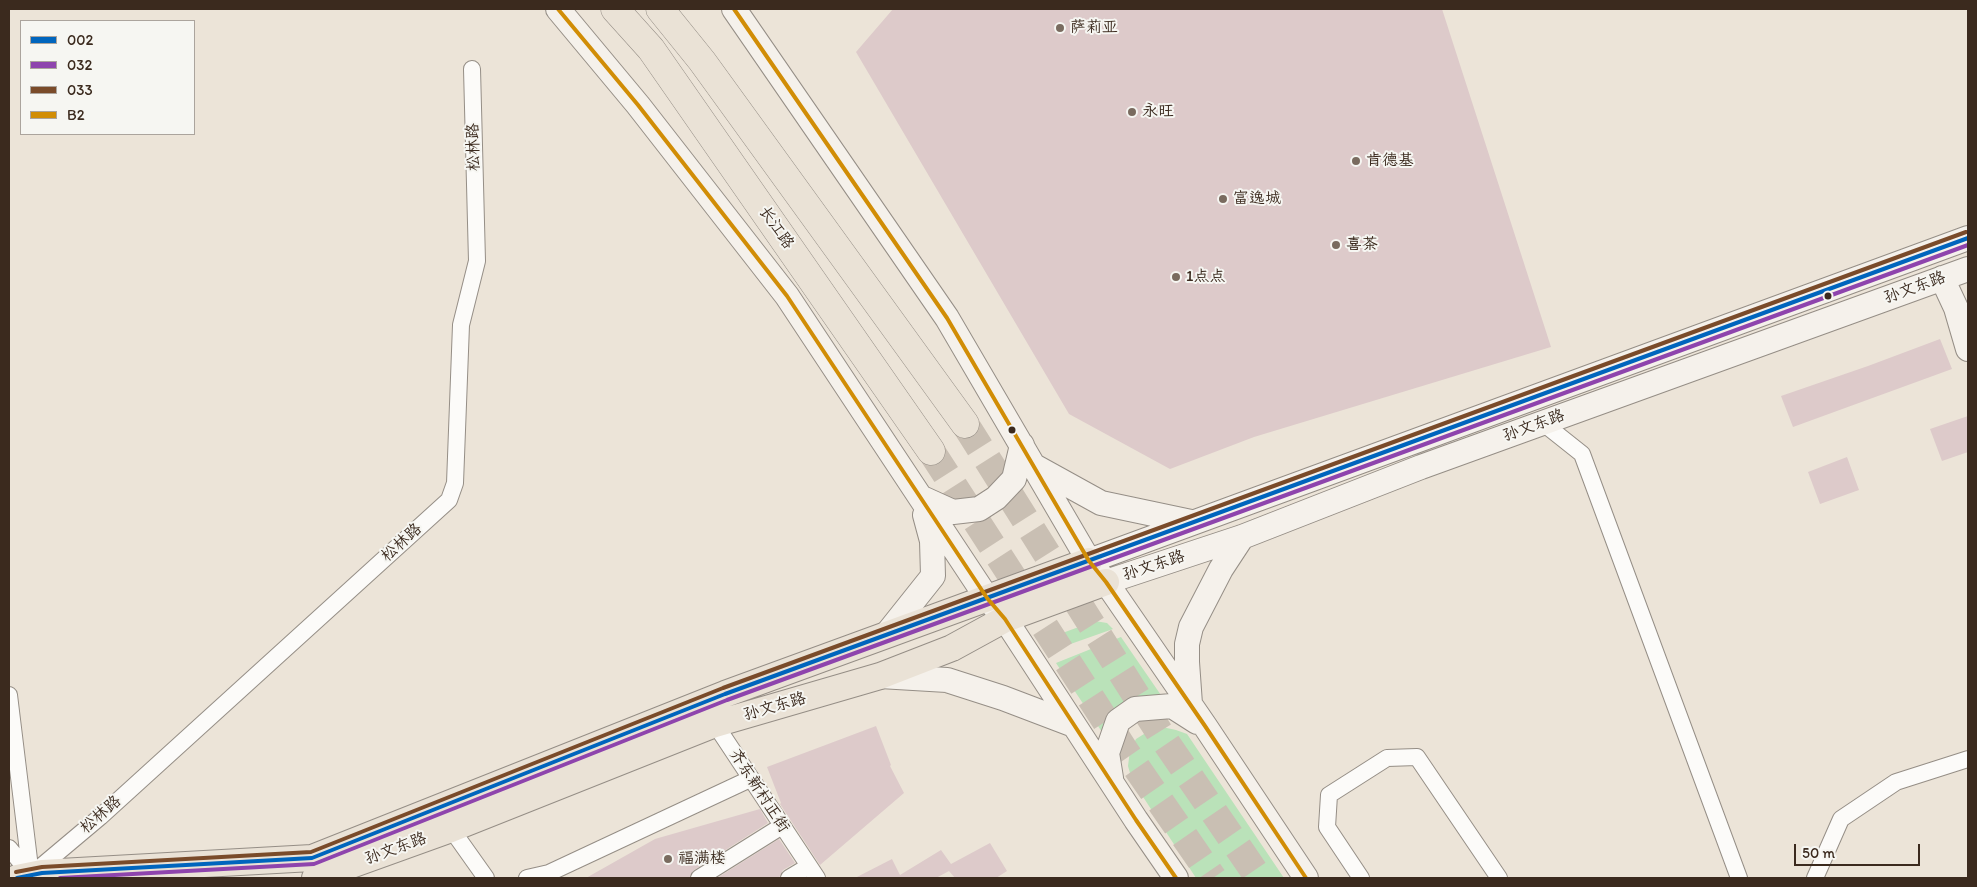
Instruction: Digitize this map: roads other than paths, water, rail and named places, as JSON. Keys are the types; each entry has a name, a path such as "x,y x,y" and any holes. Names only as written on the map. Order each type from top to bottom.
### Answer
{"highway":[{"name":"长江路","path":"615,9 651,49 931,451"},
{"path":"660,9 708,69 965,424"}],"main road":[{"name":"长江路","path":"558,9 638,105 787,296 987,598 1005,619 1176,878"},
{"path":"736,10 947,318 1089,560 1205,726 1306,878"},
{"name":"孙文东路","path":"315,878 444,819 709,714 886,635 1968,238"},
{"name":"孙文东路","path":"709,714 880,676 952,648 1005,619 1106,582 1242,537 1421,467 1968,269"},
{"path":"1942,278 1956,308 1968,349"},
{"path":"920,496 953,512 979,509 996,498 1014,479 1022,445"},
{"path":"1033,466 1101,503 1193,522"},
{"path":"886,635 933,576 932,541 920,496"},
{"path":"1190,706 1187,662 1191,627 1221,569 1242,537"},
{"path":"880,676 947,680 1003,698 1074,725"},
{"path":"1113,785 1107,753 1118,721 1135,709 1172,706 1205,726"},
{"name":"孙文东路","path":"26,877 42,872 312,858 444,819"}],"street":[{"name":"松林路","path":"26,877 100,817 449,500 455,483 461,325 477,261 472,69"},
{"path":"1542,423 1582,454 1739,878"},
{"path":"9,695 26,877"},
{"name":"齐东新村正街","path":"709,714 813,872"},
{"path":"1361,878 1328,827 1328,794 1387,758 1417,756 1499,878"},
{"path":"1815,878 1841,819 1896,782 1968,759"},
{"path":"527,878 546,876 750,779"},
{"path":"444,819 486,878"},
{"path":"699,878 782,826"},
{"path":"9,848 26,877"},
{"path":"789,878 813,872"}],"tunnel":[{"path":"965,424 1163,738 1259,878"},
{"path":"931,451 1127,754 1213,878"}],"place":[{"name":"萨莉亚","path":"1060,28"},
{"name":"永旺","path":"1132,112"},
{"name":"肯德基","path":"1356,161"},
{"name":"富逸城","path":"1223,199"},
{"name":"喜茶","path":"1336,245"},
{"name":"1点点","path":"1176,277"},
{"name":"福满楼","path":"668,859"}]}
